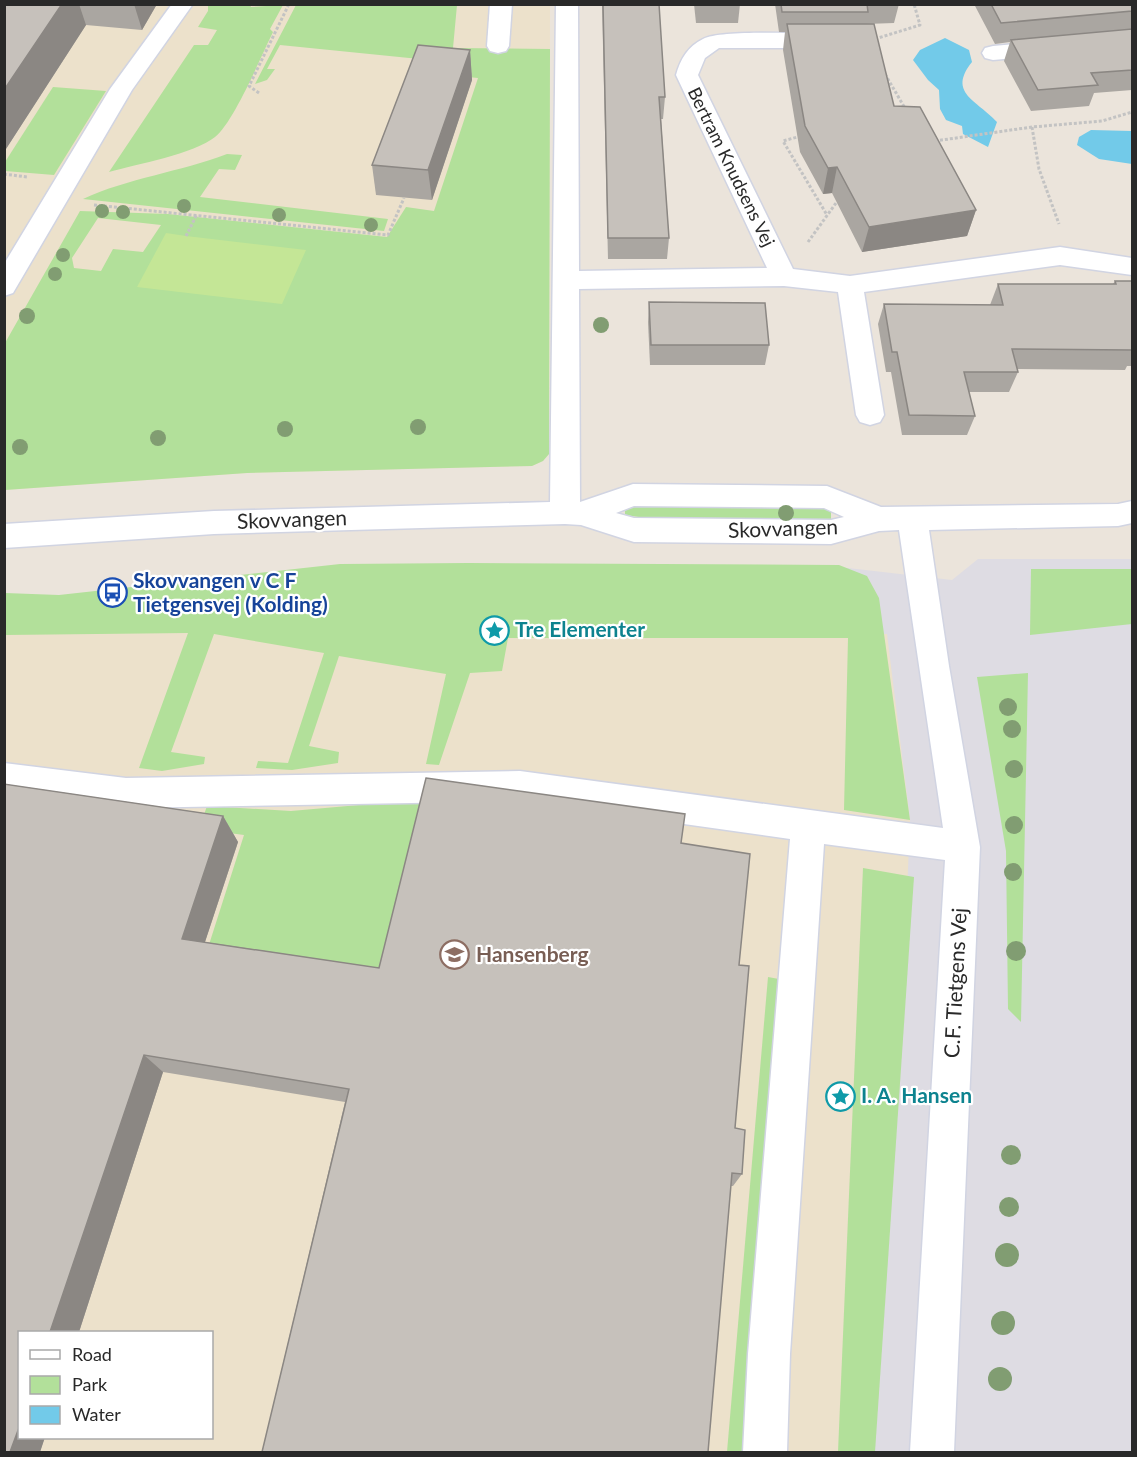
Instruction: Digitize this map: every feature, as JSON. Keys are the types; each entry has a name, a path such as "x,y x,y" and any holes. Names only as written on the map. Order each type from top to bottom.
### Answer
{"street":[{"path":"4,287 121,89 183,4"},
{"path":"498,46 501,4"},
{"path":"567,4 567,280 573,513"},
{"path":"993,53 1132,40"},
{"name":"Bertram Knudsens Vej","path":"784,277 687,75 692,56 706,45 716,41 867,41"},
{"name":"Bertram Knudsens Vej","path":"567,280 784,277 850,285 1060,256 1132,266"},
{"path":"850,285 870,415"},
{"name":"Skovvangen","path":"4,536 79,530 338,518 573,513 634,530 831,532 896,519 1128,515"},
{"name":"C.F. Tietgens Vej","path":"896,519 933,666 963,847 932,1452"},
{"path":"4,778 126,793 520,786 963,847"},
{"path":"765,1452 769,1354 808,826"}],"path":[{"path":"259,93 249,86 289,4"},
{"path":"906,110 867,41 920,25 914,4"},
{"path":"938,149 933,141 1032,127 1102,121 1132,112"},
{"path":"1032,127 1039,169 1072,258"},
{"path":"803,136 783,141 827,215"},
{"path":"54,203 122,206 388,235 404,198"},
{"path":"784,277 836,203 848,200"},
{"path":"186,236 196,214"}],"shaded area":[{"path":"5,5 550,5 549,454 543,461 532,466 247,473 5,490"},
{"name":"Hansenberg","path":"978,559 1132,559 1132,1452 5,1452 4,601 848,568 952,580"},
{"name":"Hansenberg","path":"217,628 887,634 910,820 899,1090 871,1452 5,1452 4,629"}],"green space":[{"path":"208,5 250,5 251,7 283,5 270,29 273,32 247,88 230,118 215,137 194,149 109,172 194,45 208,45 217,30 198,27 208,11"},
{"path":"296,5 457,5 453,48 550,49 549,454 543,461 532,466 247,473 5,490 5,343 80,211 168,214 387,237 406,207 434,211 478,78 458,76 449,62 280,45 267,69 275,69 267,80 255,84","holes":["98,218 161,225 143,252 113,249 101,271 74,268 72,258"]},
{"path":"53,87 106,91 54,175 5,171 5,162"},
{"path":"227,154 242,155 235,170 219,169 200,197 388,219 384,231 83,199 118,186"},
{"path":"166,233 306,250 282,304 137,287"},
{"path":"625,503 809,504 831,509 831,522 659,520 625,515"},
{"path":"340,564 839,565 867,576 879,598 910,820 844,810 848,638 508,638 502,671 470,673 439,765 426,764 446,674 339,656 309,746 339,752 338,763 292,770 256,768 258,761 288,763 324,653 214,634 171,752 205,757 204,764 162,771 139,768 188,633 5,635 5,593 59,595"},
{"path":"1031,569 1132,569 1132,624 1030,635"},
{"path":"1028,673 1021,1022 1008,1009 1006,851 977,677"},
{"path":"427,799 382,982 206,954 244,835 199,829 207,806 291,811"},
{"path":"863,868 914,877 875,1452 838,1452"},
{"path":"768,977 779,979 746,1452 727,1452"}],"water":[{"path":"945,38 969,50 972,62 965,73 964,89 974,102 997,122 988,147 963,134 962,126 946,120 940,109 939,90 913,60 920,50"},
{"path":"1091,130 1132,131 1132,164 1099,159 1077,145 1079,137"}],"building":[{"path":"4,4 62,4 4,90"},
{"path":"603,4 659,4 665,97 659,97 669,238 608,238"},
{"path":"781,4 867,4 868,12 782,12"},
{"path":"991,4 1132,4 1132,11 1001,23"},
{"path":"787,24 874,24 894,106 920,107 976,210 869,227 837,167 828,168 805,126"},
{"path":"1132,29 1132,70 1091,73 1098,85 1038,90 1011,40"},
{"path":"418,45 470,50 428,170 372,165"},
{"path":"1115,281 1132,281 1132,350 1012,349 1018,372 964,372 975,416 909,415 897,352 892,352 884,304 1003,305 998,284 1116,284"},
{"path":"649,302 765,303 769,345 651,345"},
{"path":"426,778 685,814 681,843 750,854 739,965 749,966 735,1128 745,1130 742,1174 732,1173 708,1452 262,1452 349,1089 144,1055 50,1331 18,1331 18,1430 10,1452 4,1452 4,784 223,816 182,939 379,968"}],"place":[{"name":"Skovvangen v C F Tietgensvej (Kolding)","path":"112,593"},
{"name":"Tre Elementer","path":"494,630"},
{"name":"Hansenberg","path":"455,955"},
{"name":"I. A. Hansen","path":"840,1096"}]}
